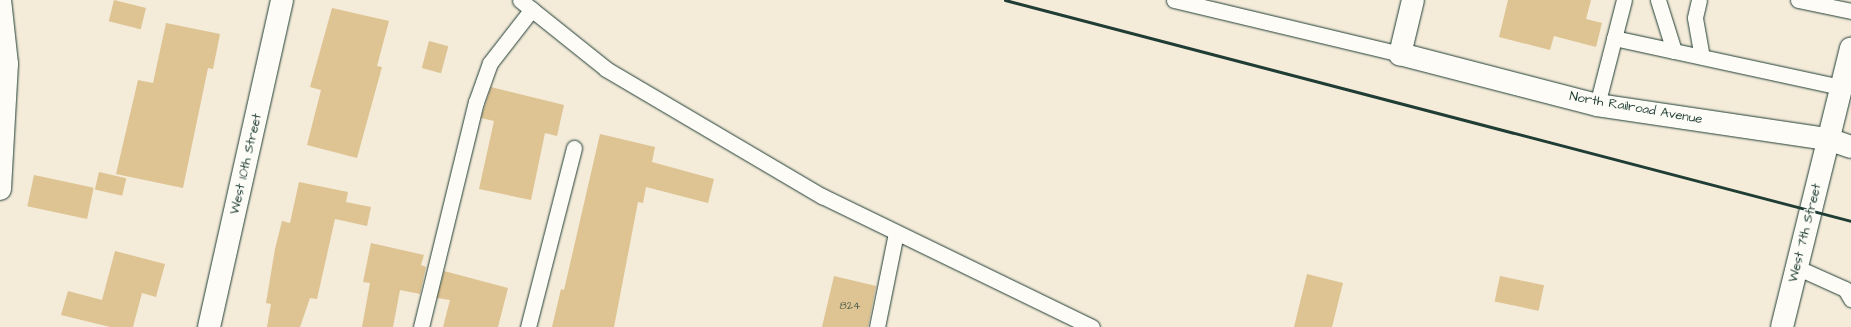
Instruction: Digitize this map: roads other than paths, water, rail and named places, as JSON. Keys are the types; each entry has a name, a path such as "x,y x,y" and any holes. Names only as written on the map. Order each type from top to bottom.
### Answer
{"street":[{"path":"0,0 7,64 0,189"},
{"name":"West 10th Street","path":"209,327 282,0"},
{"path":"1400,54 1413,0"},
{"name":"West 7th Street","path":"1782,327 1828,139 1844,94 1851,48"},
{"name":"North Railroad Avenue","path":"1400,54 1597,105 1828,139 1851,147"}],"lane":[{"path":"1174,0 1400,54"},
{"path":"1597,105 1624,0"},
{"path":"1658,0 1674,51"},
{"path":"1699,0 1695,18 1702,56"},
{"path":"1798,0 1851,11"},
{"path":"420,327 476,102 490,63 526,4 606,69 822,196 1092,327"},
{"path":"1614,38 1702,56 1844,94"},
{"path":"528,327 574,148"},
{"path":"877,327 896,233"},
{"path":"1796,267 1845,289 1851,299"}],"railway":[{"path":"1005,0 1851,221"}]}
